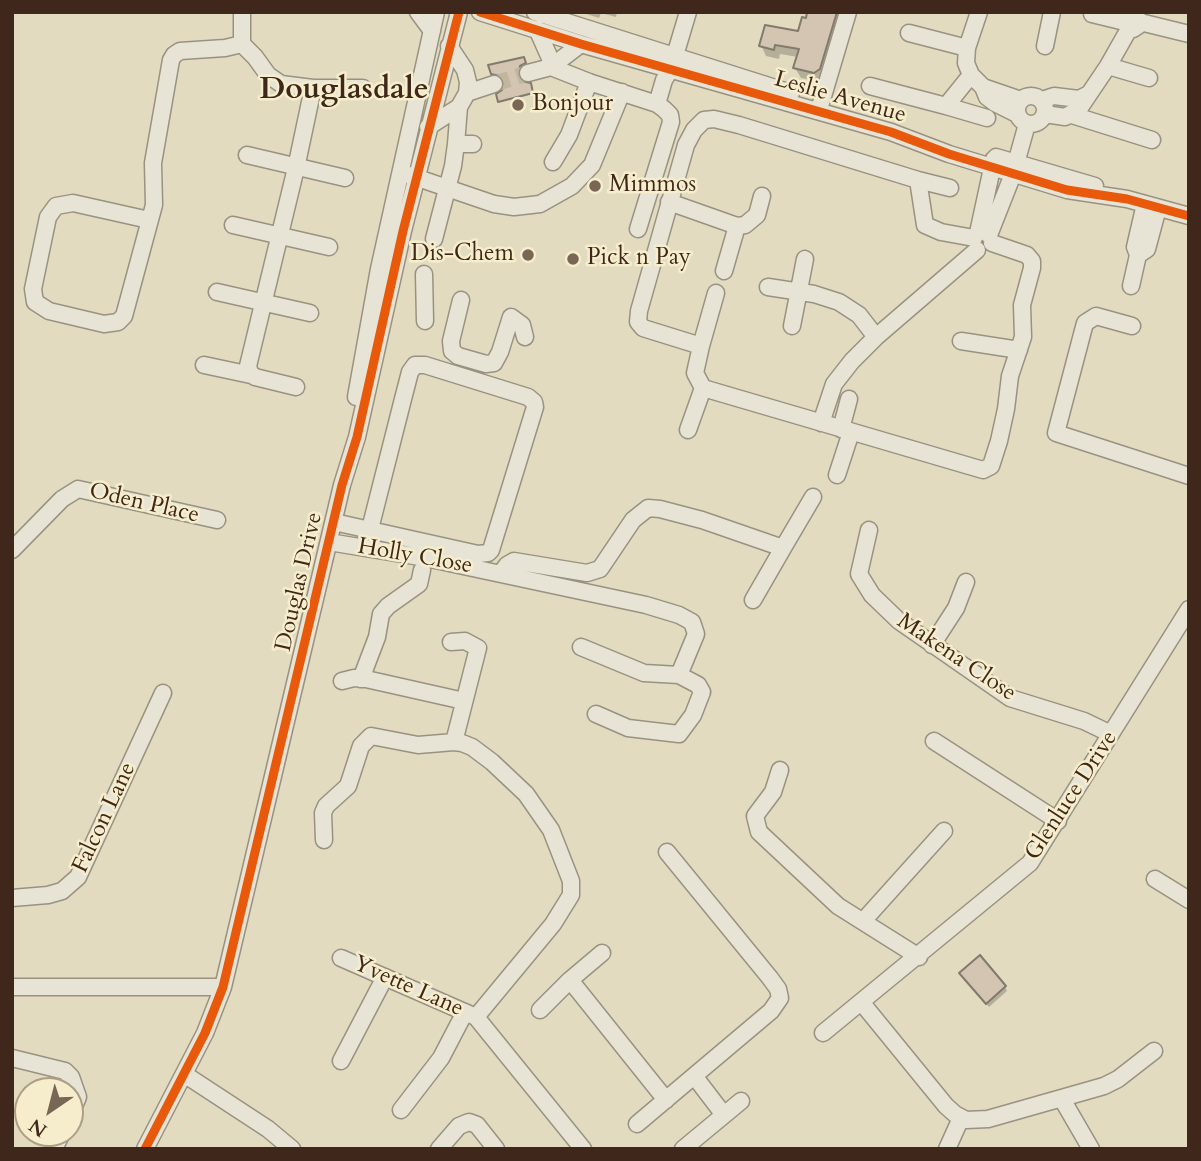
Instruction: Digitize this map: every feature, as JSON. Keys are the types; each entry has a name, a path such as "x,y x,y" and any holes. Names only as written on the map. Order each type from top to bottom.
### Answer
{"street":[{"path":"242,12 242,44 274,80 286,85 313,88 362,88"},
{"path":"418,12 432,31"},
{"name":"Douglas Drive","path":"145,1149 205,1033 223,987 334,522 368,326 436,12"},
{"name":"Douglas Drive","path":"342,485 357,437 428,127 459,12"},
{"name":"Leslie Avenue","path":"480,12 540,17 668,65 993,162 1113,192 1127,199 1189,216"},
{"path":"668,65 678,12"},
{"path":"657,104 688,12"},
{"path":"821,103 848,12"},
{"path":"979,12 967,48 966,63 977,81 1035,124 1042,120 1044,107 1054,96 1079,99 1089,94"},
{"path":"1045,46 1052,12"},
{"path":"1092,14 1133,20 1189,34"},
{"path":"540,17 552,66"},
{"name":"Leslie Avenue","path":"540,17 581,44 821,103 993,162"},
{"path":"821,423 837,379 876,337 982,240 1015,168 1022,112 1027,96 1035,96 1044,107 1065,117 1072,115 1108,66 1133,20"},
{"path":"909,33 967,48"},
{"path":"149,220 74,203 56,206 48,217 33,289 34,302 49,311 104,324 118,322 126,311 149,220 154,200 153,163 173,55 180,51 242,44"},
{"path":"528,73 552,66 581,44"},
{"path":"433,239 453,166 464,144 463,100 468,87 465,70 449,46"},
{"path":"552,66 589,82 657,104 670,115 671,122 638,229"},
{"path":"1108,66 1149,78"},
{"path":"946,106 977,81"},
{"path":"553,162 569,135 589,82"},
{"path":"428,127 463,100 494,85"},
{"path":"870,86 986,118"},
{"path":"251,375 248,366 313,88"},
{"path":"400,172 494,204 533,207 572,186 592,164 622,92"},
{"path":"1072,115 1152,139"},
{"path":"701,346 643,328 638,324 639,311 669,202 689,138 700,122 709,118 739,125 950,188"},
{"path":"247,155 345,178"},
{"path":"982,240 993,162"},
{"path":"716,293 695,373 704,388 967,467 986,470 991,466 1006,410 1010,376 1023,332 1022,305 1032,261 1027,255 1014,249 935,230 925,225 918,180"},
{"path":"547,182 547,201"},
{"path":"669,202 737,226 745,225 757,215 762,196"},
{"path":"1131,286 1138,255 1147,249 1152,206"},
{"path":"233,225 329,247"},
{"path":"724,271 737,226"},
{"path":"792,326 805,259"},
{"path":"425,321 428,285"},
{"path":"768,287 830,299 846,306 859,315 876,337"},
{"path":"217,292 310,313"},
{"path":"461,300 451,346 452,351 461,358 486,364 494,363 511,317 522,325 525,337"},
{"path":"1132,326 1096,316 1085,323 1056,433 1189,476"},
{"path":"961,341 1018,350"},
{"path":"204,365 296,387"},
{"path":"334,522 482,555 490,552 535,407 534,402 528,397 425,365 415,365 410,372 402,399 370,529"},
{"path":"688,430 704,388"},
{"path":"837,475 849,400"},
{"name":"Oden Place","path":"12,550 62,499 78,489 217,520"},
{"path":"753,600 813,497"},
{"path":"501,573 514,561 587,573 600,569 632,520 648,508 702,520 783,548"},
{"name":"Makena Close","path":"869,530 859,569 863,583 884,607 932,645 1010,698 1084,721 1111,734"},
{"name":"Holly Close","path":"329,542 501,573 655,608 689,619 694,624 696,634 679,675"},
{"path":"361,679 377,637 381,614 419,584 422,570"},
{"path":"932,645 956,608 966,582"},
{"name":"Glenluce Drive","path":"823,1034 1024,869 1058,821 1189,609"},
{"path":"452,642 465,641 478,648 454,742"},
{"path":"581,647 644,673 679,675 698,685 702,692 693,715 679,734 628,728 596,714"},
{"path":"342,681 361,679 464,701"},
{"name":"Falcon Lane","path":"12,898 62,891 78,877 163,693"},
{"path":"324,840 323,813 326,806 348,786 361,746 366,739 371,736 418,745 454,742 472,747 481,753 536,806 551,830 571,881 571,895 553,924 470,1015 401,1110"},
{"path":"933,741 1058,821"},
{"path":"780,770 774,792 756,814 756,826 821,891 845,911 864,920 919,957"},
{"path":"864,920 944,831"},
{"path":"638,1124 778,1004 780,993 667,852"},
{"path":"1155,879 1189,900"},
{"path":"540,1010 601,953"},
{"name":"Yvette Lane","path":"341,958 470,1015"},
{"path":"341,1061 385,977"},
{"path":"570,980 666,1100"},
{"path":"12,987 223,987"},
{"path":"862,1003 928,1085 961,1118 972,1121 1062,1099 1112,1082 1154,1051"},
{"path":"470,1015 583,1149"},
{"path":"12,1058 65,1071 71,1077"},
{"path":"184,1074 249,1116 292,1149"},
{"path":"695,1077 724,1115"},
{"path":"1062,1099 1091,1149"},
{"path":"683,1149 741,1101"},
{"path":"947,1149 961,1118"},
{"path":"439,1149 459,1126 469,1122 477,1125 496,1149"}],"building":[{"path":"807,12 837,12 820,69 814,73 793,68 799,49 775,45 774,50 759,46 765,25 798,31 802,17 806,18"},
{"path":"524,57 526,63 520,66 518,75 521,81 531,83 533,93 498,102 496,94 502,90 504,81 500,76 491,74 488,65"},
{"path":"980,955 1006,986 986,1004 959,973"}],"tunnel":[{"path":"494,84 528,73"}],"cycle path":[{"path":"145,1149 205,1033 223,987 342,485 357,437 403,231 459,12"},
{"path":"480,12 581,44 891,132 949,154 1067,190 1127,199 1189,216"}],"place":[{"name":"Bonjour","path":"518,105"},
{"name":"Mimmos","path":"595,186"},
{"name":"Dis-Chem","path":"528,255"},
{"name":"Pick n Pay","path":"573,259"}],"district":[{"name":"Douglasdale","path":"344,91"}]}
